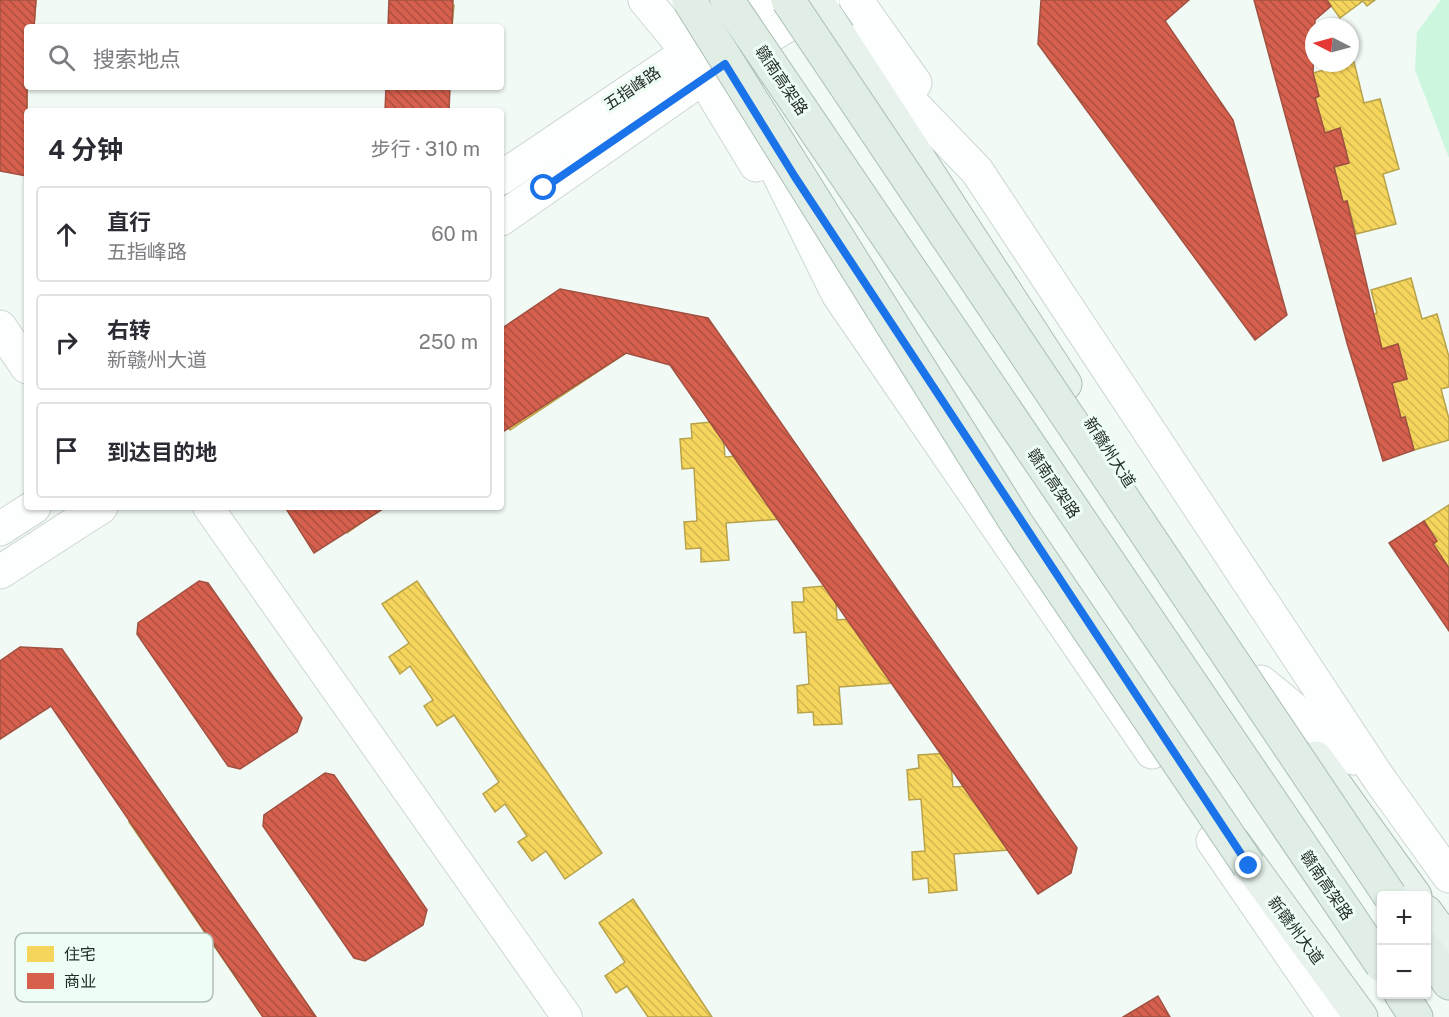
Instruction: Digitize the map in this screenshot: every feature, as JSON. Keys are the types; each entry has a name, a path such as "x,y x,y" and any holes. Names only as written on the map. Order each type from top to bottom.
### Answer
{"highway":[{"path":"689,0 1017,524 1249,866"},
{"name":"赣南高架路","path":"727,0 1377,958"},
{"path":"788,0 1387,891"},
{"path":"1431,956 1449,983"},
{"path":"1404,999 1416,1017"}],"main road":[{"name":"新赣州大道","path":"678,0 706,58 795,177 1249,866 1360,1017"},
{"name":"新赣州大道","path":"821,2 1260,682 1411,891"},
{"path":"1431,919 1449,943"}],"street":[{"path":"645,0 706,58"},
{"path":"665,0 706,58 838,294 1334,1017"},
{"name":"五指峰路","path":"504,217 706,58 765,0"},
{"path":"856,0 977,171 1380,780 1449,876"},
{"path":"821,2 932,126 977,171"},
{"name":"五指峰路","path":"504,176 706,58 821,2"},
{"path":"0,327 24,363"},
{"path":"0,529 29,510"},
{"path":"0,572 96,510"},
{"path":"210,510 567,1017"},
{"path":"1260,682 1380,780"}],"green space":[{"path":"1441,0 1449,0 1449,158 1415,70 1417,32"}],"building: 住宅":[{"path":"0,0 36,0 34,24 24,24 24,90 27,90 27,108 24,108 24,111 0,108"},
{"path":"391,0 442,0 441,5 454,5 452,24 390,24"},
{"path":"1327,0 1375,0 1367,6 1363,1 1340,18"},
{"path":"1356,72 1364,103 1380,99 1399,169 1383,174 1396,224 1356,234 1347,201 1343,202 1334,167 1349,163 1340,128 1325,133 1315,98 1319,96 1313,73"},
{"path":"398,90 438,90 437,97 397,95"},
{"path":"1411,278 1422,319 1437,314 1449,357 1449,387 1441,389 1449,419 1449,440 1414,450 1405,417 1401,418 1392,383 1407,379 1398,344 1382,349 1373,314 1377,313 1371,290"},
{"path":"596,309 626,353 510,430 504,421 504,370 522,357 530,370 559,350 552,339"},
{"path":"722,421 725,457 777,453 782,519 726,523 729,560 701,562 701,548 686,549 684,522 697,521 694,468 682,469 680,439 692,438 691,424"},
{"path":"1449,505 1449,568 1433,544 1437,541 1424,521"},
{"path":"331,510 380,510 347,533"},
{"path":"417,581 602,853 565,879 546,851 532,861 518,842 527,836 505,804 495,812 483,794 499,782 454,715 437,726 424,706 433,700 410,666 400,674 389,657 409,643 382,604"},
{"path":"835,585 837,620 889,616 894,683 839,687 842,724 814,725 813,712 798,713 797,686 809,684 806,632 794,633 792,602 804,602 803,588"},
{"path":"11,674 38,713 0,739 0,682"},
{"path":"950,753 953,787 1004,784 1009,850 954,854 957,890 929,893 928,878 913,880 912,852 925,851 921,799 909,800 907,770 919,768 918,755"},
{"path":"165,799 316,1017 263,1017 213,944 213,933 205,933 129,822"},
{"path":"633,899 712,1017 648,1017 627,986 616,993 605,976 625,962 599,923"}],"building: 商业":[{"path":"0,0 36,0 34,24 24,24 24,90 27,90 27,108 24,108 24,175 0,171"},
{"path":"389,0 453,0 452,24 388,24"},
{"path":"1041,0 1189,0 1165,21 1233,120 1287,315 1255,340 1038,44"},
{"path":"1254,0 1327,0 1331,6 1317,18 1305,18 1305,72 1313,72 1319,96 1315,98 1325,133 1340,128 1349,163 1334,167 1343,202 1347,201 1382,349 1398,344 1407,379 1392,383 1401,418 1405,417 1414,450 1383,461 1347,343"},
{"path":"386,90 450,90 449,108 385,108"},
{"path":"560,289 708,318 1077,848 1071,873 1038,894 670,365 626,353 504,431 504,327"},
{"path":"287,510 381,510 314,553"},
{"path":"1424,521 1437,541 1433,544 1449,568 1449,631 1389,543"},
{"path":"199,581 208,583 302,718 297,732 240,769 228,766 137,634 138,623"},
{"path":"20,647 62,649 316,1017 263,1017 213,944 213,933 206,933 51,706 0,739 0,661"},
{"path":"325,773 334,775 427,910 423,925 365,961 354,958 263,826 264,815"},
{"path":"1158,996 1170,1017 1123,1017"}],"route":[{"path":"544,188 725,64 795,177 1249,866"}]}
